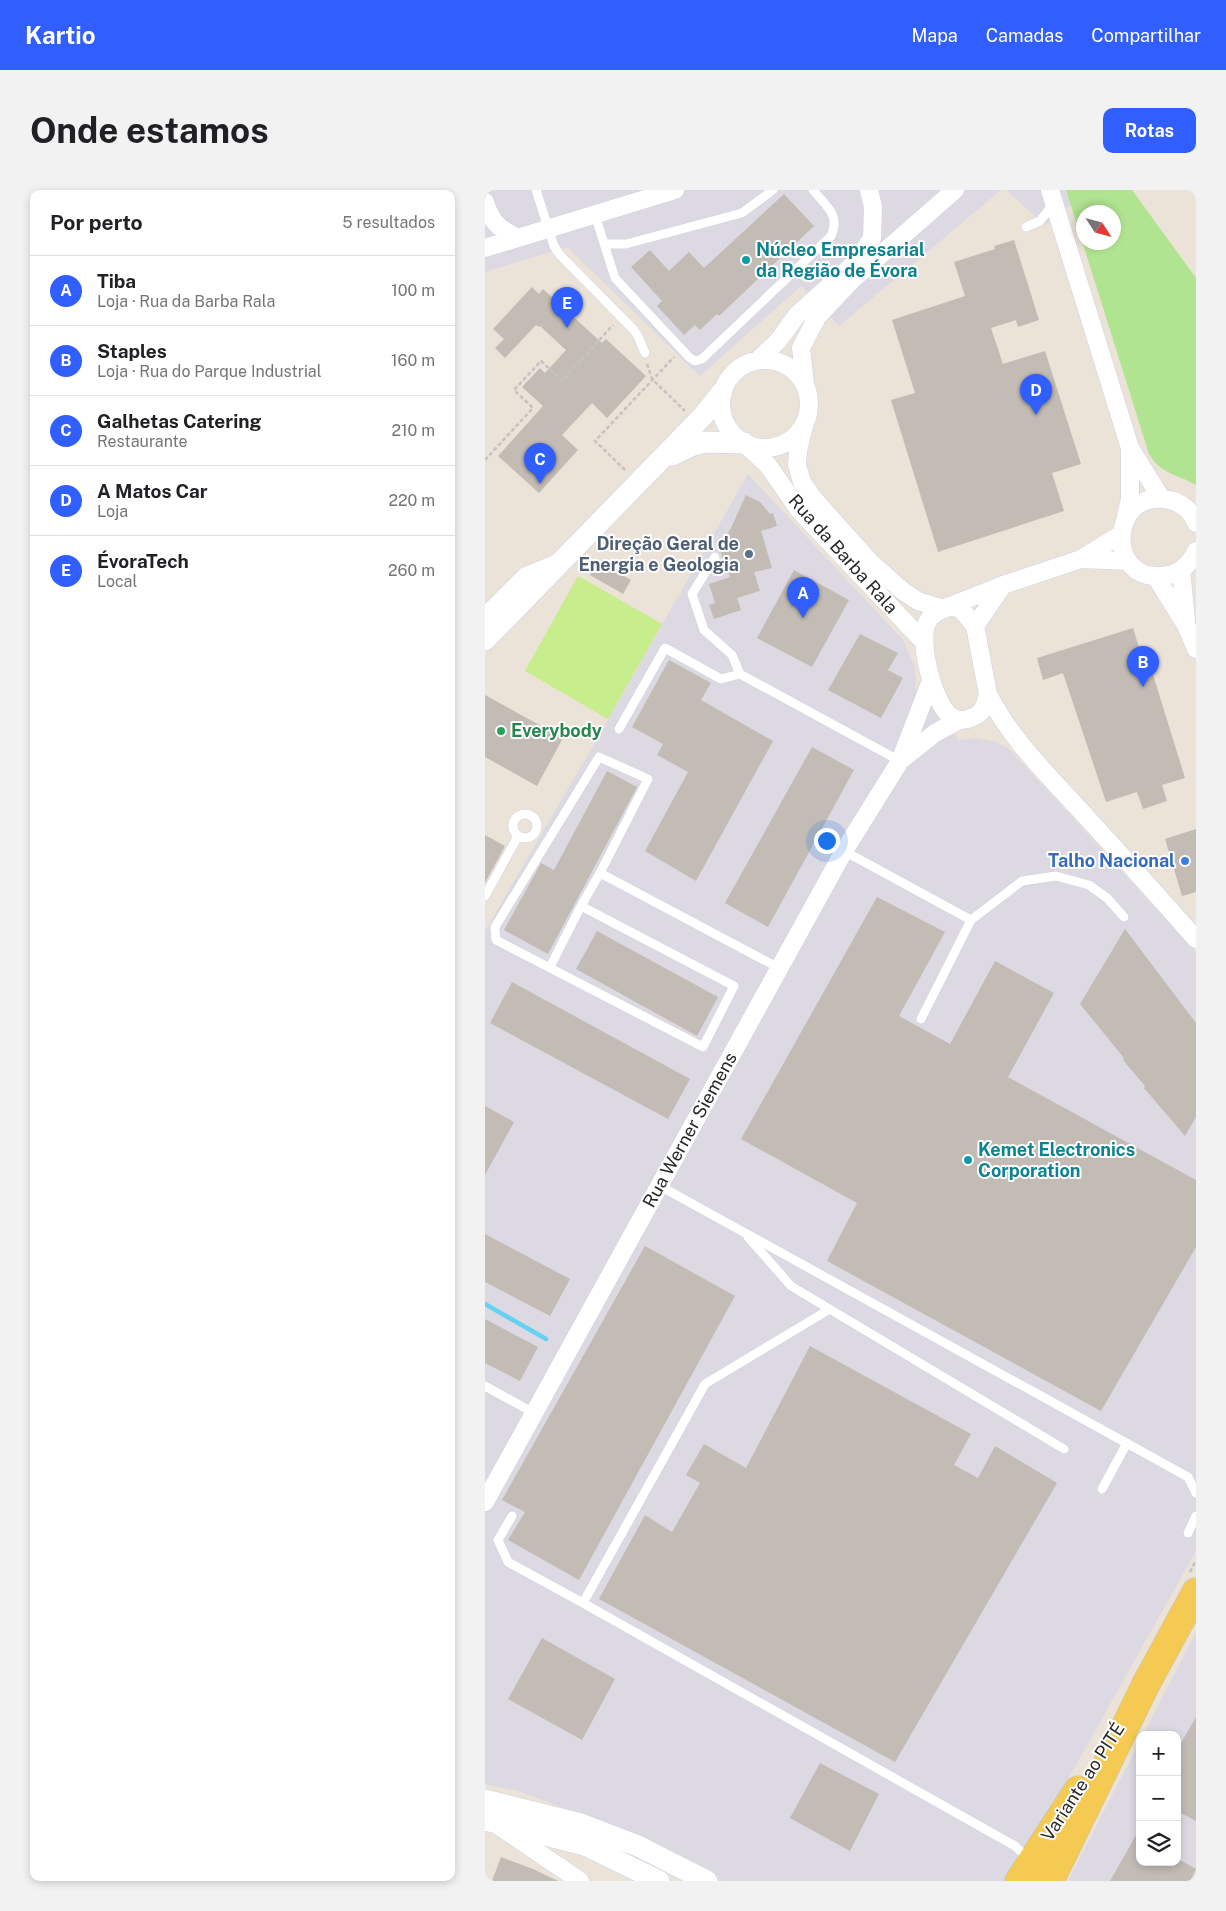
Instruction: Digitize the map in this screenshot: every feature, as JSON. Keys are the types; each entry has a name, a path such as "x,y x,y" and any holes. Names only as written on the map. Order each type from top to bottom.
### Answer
{"main road":[{"name":"Variante ao PITÉ","path":"1049,1881 1146,1684 1196,1592"},
{"name":"Variante ao PITÉ","path":"1030,1874 1146,1684"}],"street":[{"path":"485,248 675,190"},
{"path":"485,640 697,423 722,392 729,378 740,367 758,360 778,342 797,314 857,261 872,238 873,207 869,190"},
{"path":"657,464 699,443 744,444 766,449 781,446 795,436 805,424 809,409 801,348 817,317 852,280 955,190"},
{"path":"1050,194 1130,448 1161,498"},
{"path":"485,202 488,213 496,224 518,238"},
{"path":"758,360 775,361 784,364 796,373 805,384"},
{"path":"722,392 720,409 725,424 732,434 744,444"},
{"name":"Rua da Barba Rala","path":"805,424 798,451 797,465 802,482 812,497 871,563 904,592 918,601 961,609 975,626"},
{"name":"Rua da Barba Rala","path":"744,444 767,464 799,510 923,641"},
{"path":"1130,448 1130,499 1120,535 1122,548 1128,561 1145,574 1155,577 1169,576 1181,570 1191,561 1196,552"},
{"path":"1126,516 1135,506 1148,500 1161,498 1188,506 1187,509 1196,523"},
{"path":"959,720 949,716 940,703 931,680 923,641 927,621 937,612 947,607 1081,558 1120,535"},
{"path":"1081,558 1128,561"},
{"path":"485,617 526,576 562,560"},
{"path":"1181,570 1187,627"},
{"path":"1155,577 1187,627 1196,649"},
{"path":"1003,585 975,626 988,694 997,713 1016,739 1122,854 1196,939"},
{"name":"Rua Werner Siemens","path":"485,1502 779,968 845,851 900,761 931,680"},
{"path":"988,694 986,705 979,715 1016,739"},
{"name":"Rua Werner Siemens","path":"900,761 935,734 959,720 968,720 979,715"},
{"path":"485,1800 581,1824 637,1846 707,1881"},
{"path":"485,1820 512,1833 580,1881"},
{"path":"485,1820 585,1845 659,1881"}],"lane":[{"path":"536,190 554,246 559,254 638,336 645,353"},
{"path":"604,244 626,244 742,214 773,190"},
{"path":"595,214 615,278 689,357 695,361 702,359 831,236 836,227 834,216 813,190"},
{"path":"1026,227 1040,221 1050,194"},
{"path":"715,557 692,594 704,630 732,655 740,674 900,761"},
{"path":"619,730 665,648 721,679 740,674"},
{"path":"551,967 581,906 648,780 599,757 495,927 496,940 703,1047 734,986 581,906"},
{"path":"485,896 519,836"},
{"path":"845,851 971,920"},
{"path":"600,873 779,968"},
{"path":"921,1019 971,920 1022,881 1056,876 1089,884 1107,898 1123,916"},
{"path":"660,1186 1188,1477 1196,1492"},
{"path":"743,1232 791,1286 1064,1449"},
{"path":"583,1603 705,1384 830,1309"},
{"path":"485,1386 534,1413"},
{"path":"1103,1489 1127,1443"},
{"path":"512,1516 498,1540 507,1562 1015,1846 1030,1874"},
{"path":"1188,1533 1196,1516"}],"path":[{"path":"485,460 533,408 514,390 541,361 562,381 621,317"},
{"path":"645,353 652,379 697,423"},
{"path":"638,483 595,441 668,362"}],"shaded area":[{"path":"485,190 1001,190 839,326 801,286 700,376 567,247 485,272"},
{"path":"1006,190 1091,190 1045,225"},
{"path":"748,474 903,640 914,665 915,688 959,740 976,738 996,742 1009,749 1196,952 1196,1551 1034,1840 1008,1881 722,1881 664,1849 600,1822 522,1792 485,1784 485,931"},
{"path":"1196,1632 1196,1881 1068,1881 1136,1749 1136,1866 1181,1866 1181,1731 1145,1731"}],"green space":[{"path":"1066,190 1132,190 1196,278 1196,485 1170,473 1154,461 1149,454 1085,250 1121,250 1121,205 1076,205 1076,222"},
{"path":"578,576 662,624 608,719 525,671"}],"building":[{"name":"Núcleo Empresarial da Região de Évora","path":"784,194 814,226 719,316 717,314 700,330 695,325 684,335 657,306 662,301 631,267 650,250 669,271 689,252 704,268"},
{"path":"1014,240 1039,320 1018,327 1016,320 991,328 1003,364 1045,351 1081,464 1052,473 1064,511 938,552 891,400 915,393 892,320 965,296 954,262 995,249 994,246"},
{"path":"532,287 539,294 543,289 602,343 606,339 646,376 607,418 592,403 562,435 578,450 539,493 498,456 543,406 522,387 540,368 545,373 566,350 540,326 536,325 505,358 495,348 504,339 493,329"},
{"path":"746,495 760,502 770,514 773,513 777,526 761,531 772,568 754,572 760,591 737,598 741,610 714,619 709,605 715,603 709,584 730,577 719,548 731,528"},
{"path":"597,562 631,580 623,594 590,575"},
{"path":"794,570 849,600 812,667 757,638"},
{"path":"1133,628 1145,667 1150,665 1185,778 1162,785 1167,801 1143,809 1137,792 1106,802 1063,673 1043,680 1037,658"},
{"path":"860,634 898,653 888,670 903,678 881,718 828,690"},
{"path":"669,660 711,683 701,700 773,741 696,881 645,851 688,772 657,755 663,744 632,727"},
{"path":"485,695 563,738 537,786 485,757"},
{"path":"812,747 854,770 768,927 725,903"},
{"path":"607,771 637,787 548,954 504,930 541,863 554,870"},
{"path":"1196,829 1196,892 1182,896 1165,839"},
{"path":"485,835 505,846 485,883"},
{"name":"Kemet Electronics Corporation","path":"877,897 945,932 899,1016 950,1044 995,961 1054,993 1008,1077 1196,1180 1196,1247 1101,1411 827,1261 857,1203 741,1139"},
{"path":"1125,929 1196,1023 1196,1117 1185,1136 1144,1088 1145,1086 1123,1060 1124,1058 1080,1004"},
{"path":"597,931 718,997 697,1036 576,969"},
{"path":"512,982 690,1079 668,1119 490,1023"},
{"path":"485,1106 514,1122 485,1175"},
{"path":"485,1234 570,1279 550,1316 485,1282"},
{"path":"645,1246 735,1296 579,1580 508,1540 525,1512 502,1500"},
{"path":"485,1319 538,1347 520,1381 485,1363"},
{"path":"810,1346 971,1434 954,1465 978,1478 995,1446 1057,1483 895,1762 599,1599 645,1515 672,1532 700,1483 686,1475 704,1444 746,1468"},
{"path":"542,1638 615,1679 582,1740 508,1699"},
{"path":"1196,1717 1196,1821 1181,1813 1181,1743"},
{"path":"820,1763 879,1794 850,1851 790,1818"},
{"path":"1136,1835 1136,1866 1181,1866 1181,1860 1196,1869 1190,1881 1110,1881"},
{"path":"501,1857 533,1869 558,1881 492,1881"}],"waterway":[{"path":"485,1304 546,1339"}],"place":[{"name":"Núcleo Empresarial da Região de Évora","path":"746,260"},
{"name":"ÉvoraTech","path":"567,328"},
{"name":"A Matos Car","path":"1036,415"},
{"name":"Galhetas Catering","path":"540,484"},
{"name":"Direção Geral de Energia e Geologia","path":"749,554"},
{"name":"Tiba","path":"803,618"},
{"name":"Staples","path":"1143,687"},
{"name":"Everybody","path":"501,731"},
{"name":"Talho Nacional","path":"1185,861"},
{"name":"Kemet Electronics Corporation","path":"968,1160"}]}
